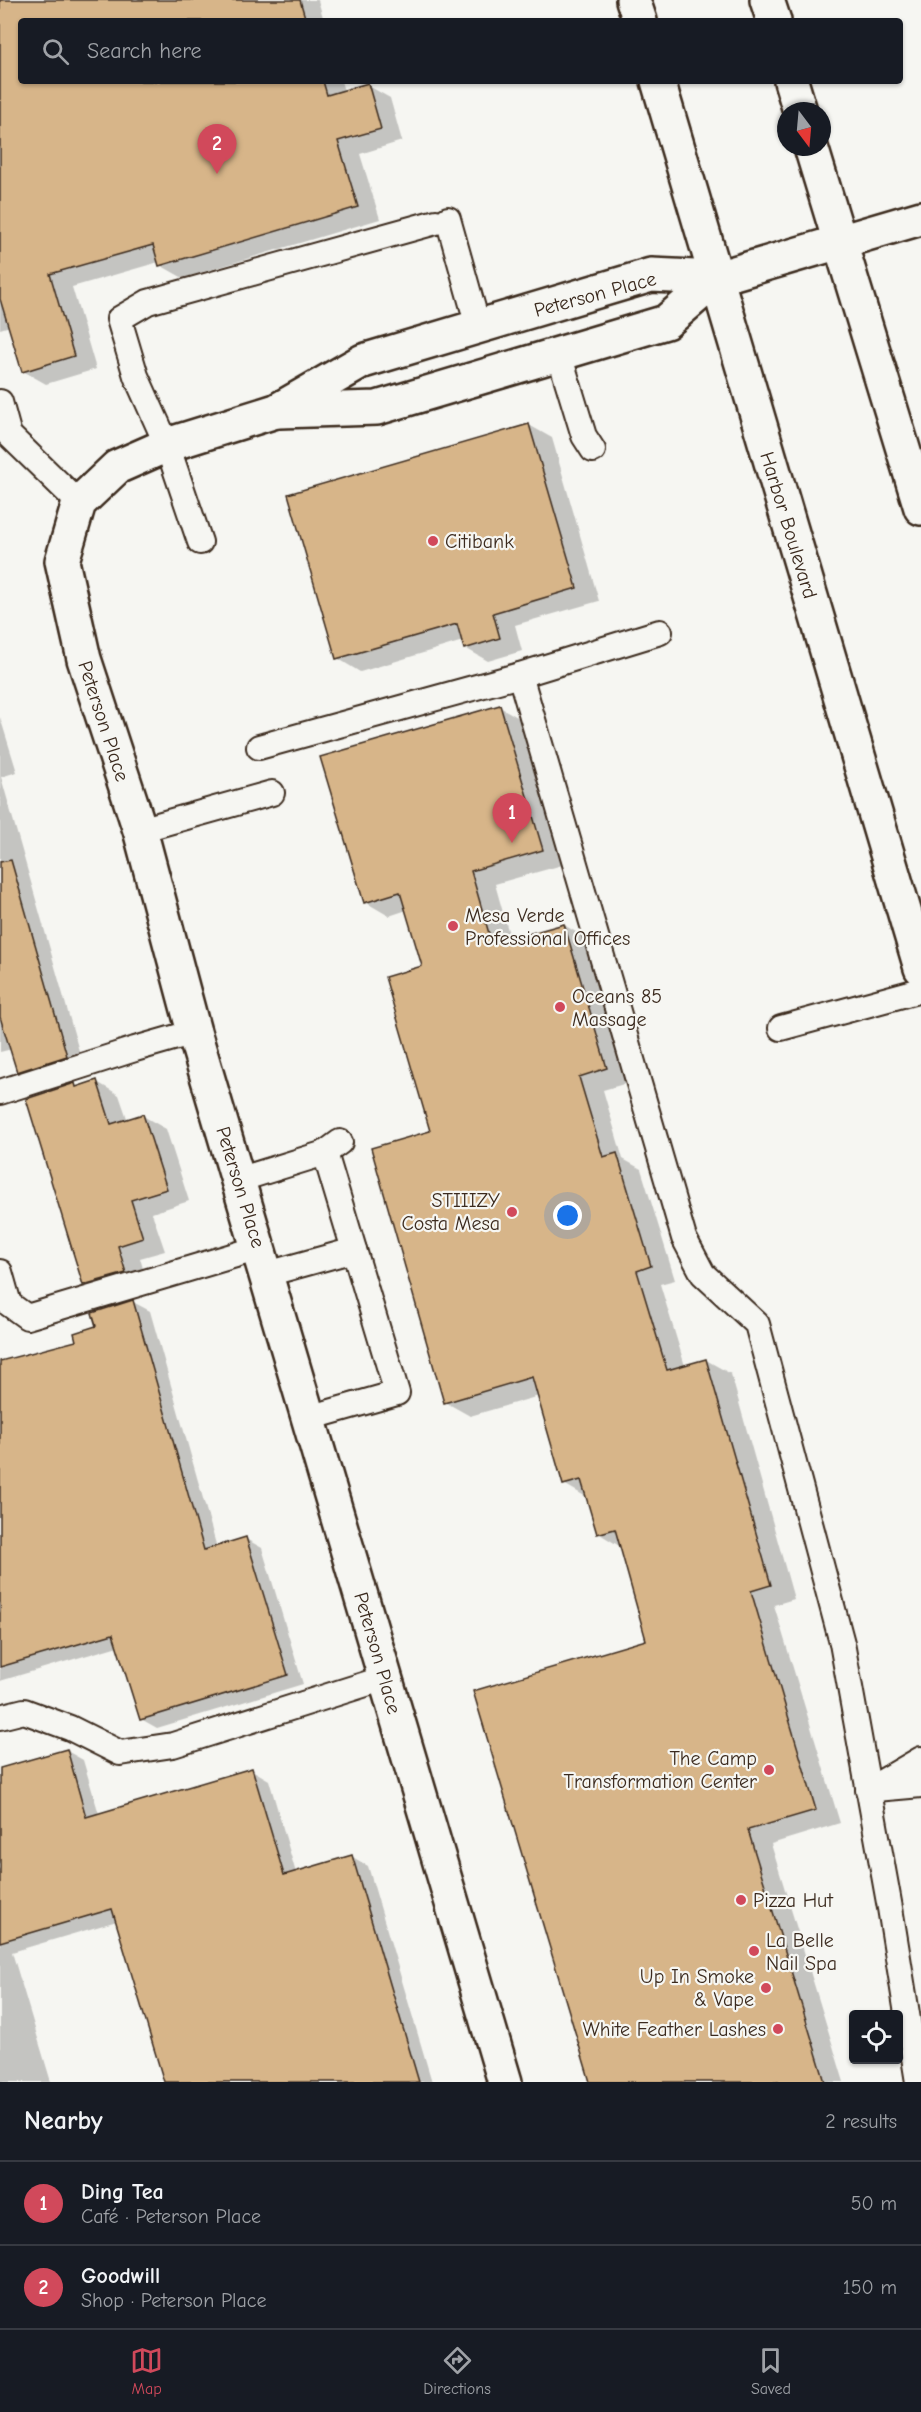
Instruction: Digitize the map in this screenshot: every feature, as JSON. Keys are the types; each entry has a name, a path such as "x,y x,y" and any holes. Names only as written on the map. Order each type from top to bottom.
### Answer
{"street":[{"path":"633,0 639,18"},
{"path":"767,0 773,18"},
{"name":"Harbor Boulevard","path":"658,84 921,970"},
{"path":"792,84 797,102"},
{"path":"814,156 921,508"},
{"path":"717,278 921,218"},
{"name":"Peterson Place","path":"505,2082 194,1032 140,830 84,659 62,561 80,503 117,467 167,446 276,411 363,361 651,275 717,278"},
{"name":"Peterson Place","path":"276,411 377,408 666,322 717,278"}],"lane":[{"path":"200,542 167,446 136,376 119,319 148,302 442,221 478,326"},
{"path":"559,354 584,436 593,450"},
{"path":"2,416 9,435 80,503"},
{"path":"259,747 520,675 660,632"},
{"path":"520,675 684,1238 703,1274 757,1324 842,1643 890,1908 918,2082"},
{"path":"140,830 272,793"},
{"path":"781,1028 921,970"},
{"path":"0,1092 135,1048 194,1032"},
{"path":"238,1179 333,1147 354,1250 397,1393 309,1418"},
{"path":"0,1272 9,1304 27,1317 263,1261 354,1250"},
{"path":"0,1717 24,1711 70,1728 120,1753 173,1745 385,1678"},
{"path":"868,1790 921,1759"},
{"path":"868,1790 921,1785"}],"building":[{"path":"0,0 300,0 305,18 18,18 18,84 324,84 327,95 368,84 381,129 338,141 358,207 159,266 153,245 50,274 74,356 22,372 0,299"},
{"name":"Citibank","path":"529,424 577,588 493,613 500,638 464,649 457,624 336,659 288,494"},
{"path":"500,705 543,850 471,871 492,944 564,924 607,1068 579,1077 603,1157 617,1153 651,1266 637,1271 667,1370 706,1359 771,1585 751,1591 816,1810 748,1830 825,2082 590,2082 473,1691 646,1640 615,1529 597,1534 581,1480 563,1485 532,1377 444,1403 371,1148 430,1131 385,977 422,966 400,892 364,903 320,757"},
{"path":"11,860 67,1056 17,1072 0,1017 0,862"},
{"path":"97,1080 111,1124 143,1114 167,1189 131,1200 143,1238 118,1246 126,1273 83,1285 26,1099 75,1083 76,1087"},
{"path":"133,1300 204,1550 246,1537 288,1675 140,1720 113,1634 0,1667 0,1361 76,1341 74,1333 96,1326 92,1313"},
{"path":"67,1749 86,1817 252,1768 284,1875 352,1855 419,2082 164,2082 112,1909 0,1942 0,1768"}],"place":[{"name":"Goodwill","path":"217,174"},
{"name":"Citibank","path":"433,541"},
{"name":"Ding Tea","path":"512,843"},
{"name":"Mesa Verde Professional Offices","path":"453,926"},
{"name":"Oceans 85 Massage","path":"560,1007"},
{"name":"STIIIZY Costa Mesa","path":"512,1212"},
{"name":"The Camp Transformation Center","path":"769,1770"},
{"name":"Pizza Hut","path":"741,1900"},
{"name":"La Belle Nail Spa","path":"754,1951"},
{"name":"Up In Smoke & Vape","path":"766,1988"},
{"name":"White Feather Lashes","path":"778,2029"}]}
